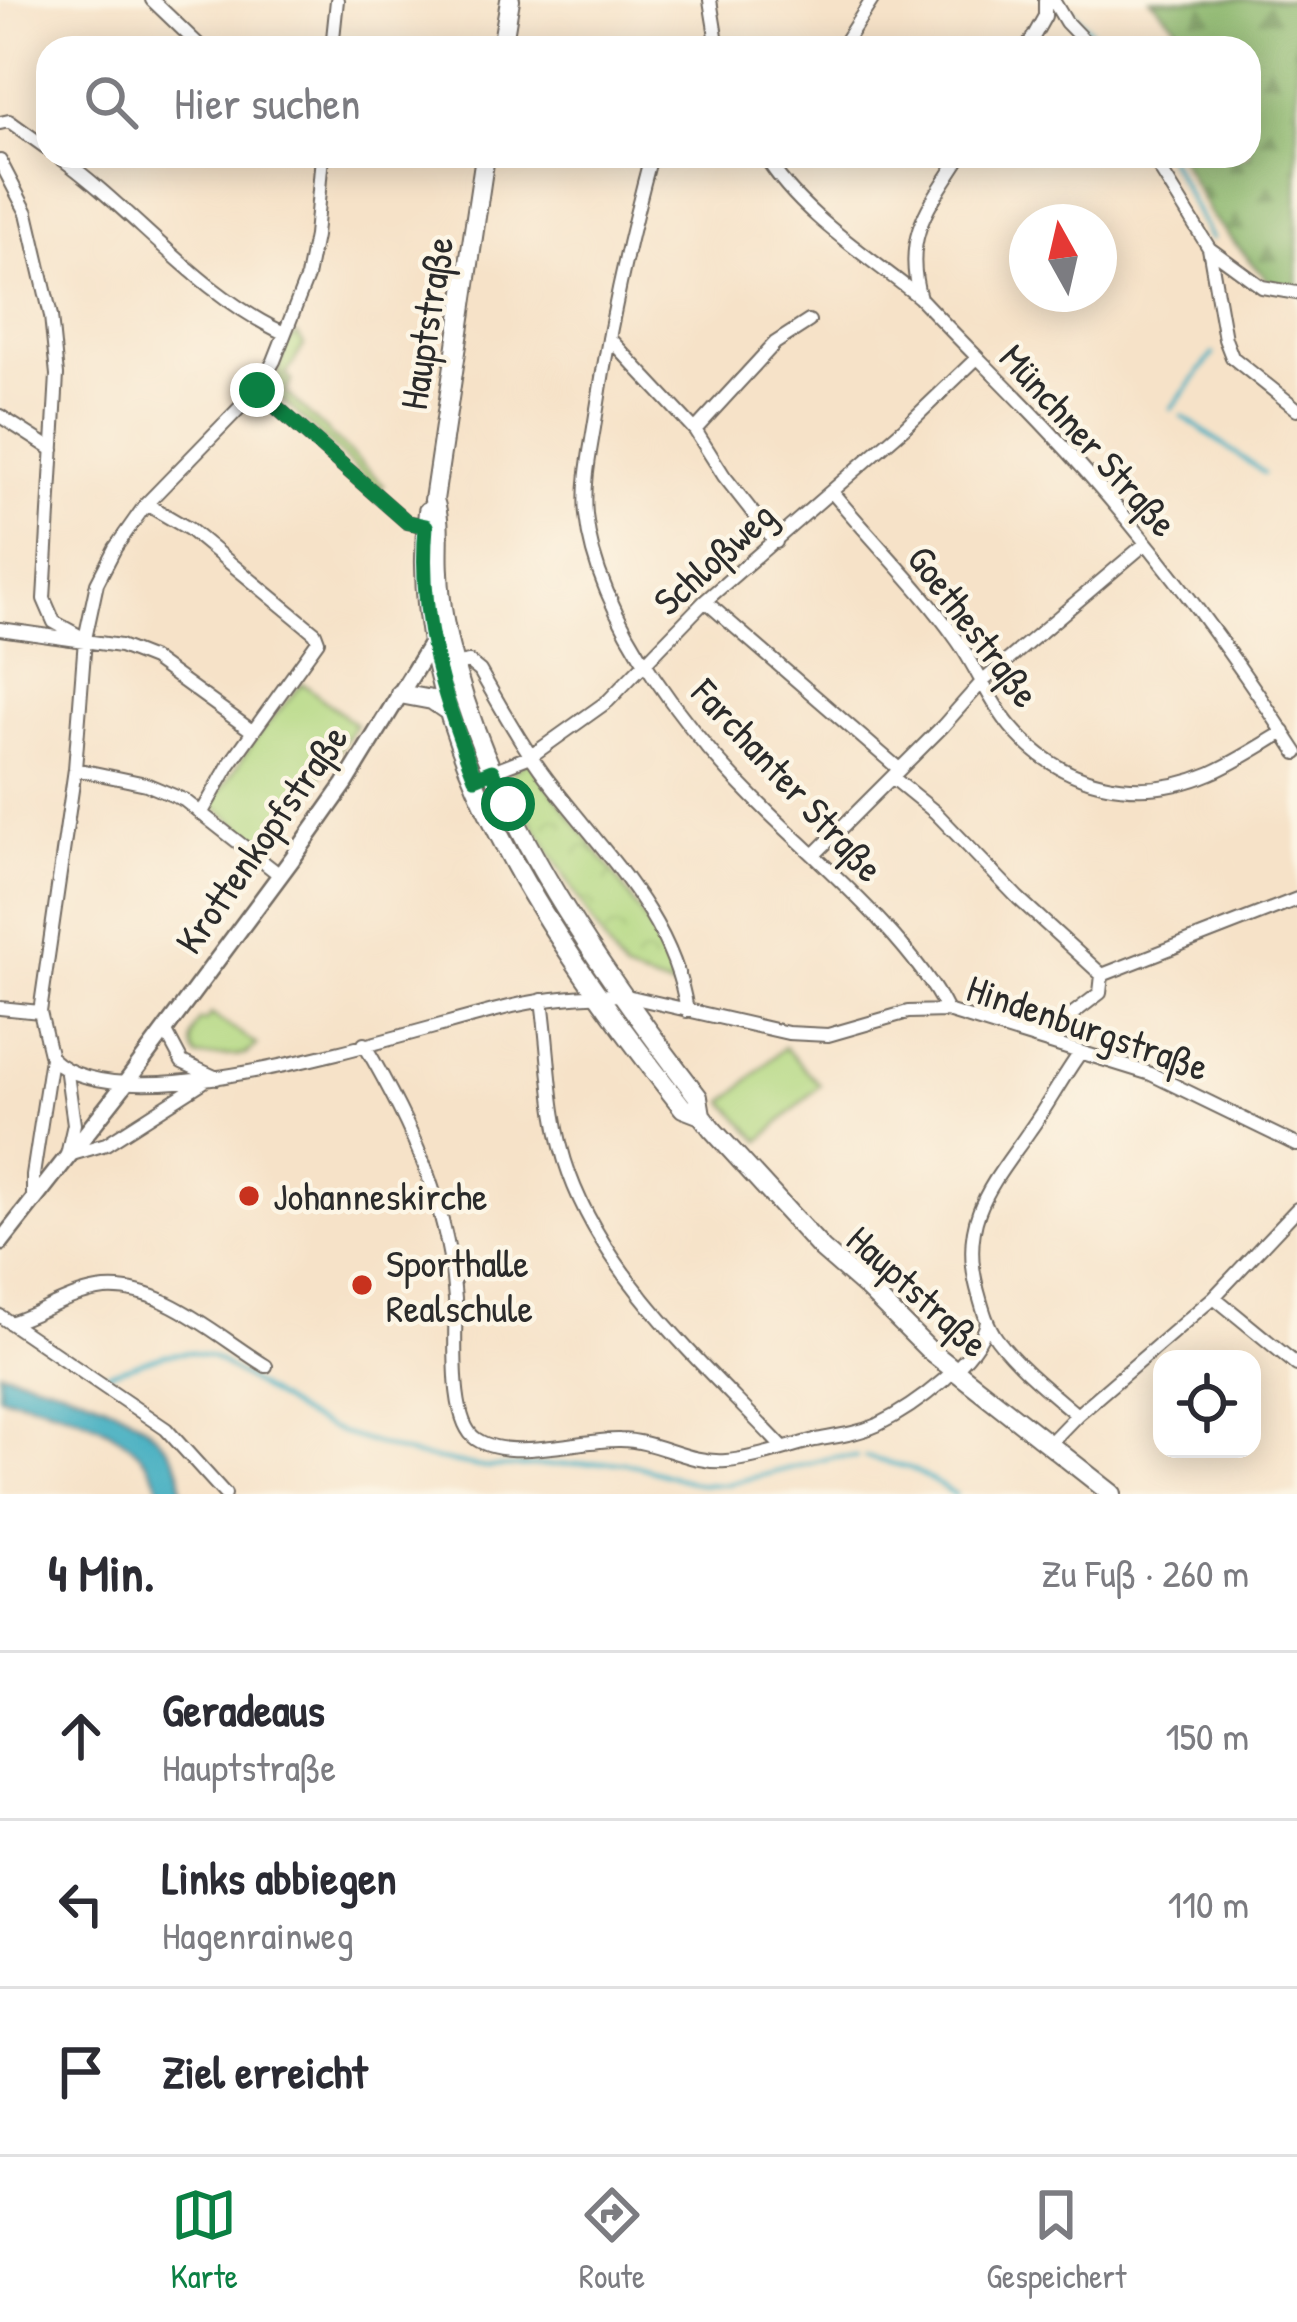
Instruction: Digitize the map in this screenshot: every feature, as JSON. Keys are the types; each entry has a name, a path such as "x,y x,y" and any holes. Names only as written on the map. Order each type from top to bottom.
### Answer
{"main road":[{"path":"504,36 510,0"},
{"name":"Hauptstraße","path":"483,168 434,500 438,635 454,665 483,774"},
{"name":"Hauptstraße","path":"434,500 426,526 424,574 448,711 597,995 683,1108 701,1114 822,1250 952,1370 1112,1494"},
{"path":"400,694 432,700 448,711"},
{"name":"Hauptstraße","path":"530,867 698,1097 701,1114"}],"street":[{"path":"152,0 190,36"},
{"path":"333,36 337,0"},
{"path":"710,0 715,36"},
{"path":"850,36 872,0"},
{"path":"1034,36 1049,0"},
{"path":"1049,0 1079,36"},
{"path":"0,123 9,121 36,140"},
{"path":"0,161 27,213 51,316 57,375 44,599 54,622 85,639"},
{"path":"75,168 226,298 284,334"},
{"path":"33,1203 33,1175 52,1058 40,1012 75,769 85,639 97,584 146,504 257,390 307,277 316,236 321,168"},
{"name":"Farchanter Straße","path":"648,168 586,462 592,549 608,592 645,663 724,766 814,854 923,974 947,1011"},
{"name":"Münchner Straße","path":"772,168 830,226 920,298 1052,434 1145,544 1297,753"},
{"path":"920,298 913,246 923,216 953,168"},
{"path":"1159,168 1209,248 1232,357 1297,409"},
{"path":"1209,248 1262,287 1297,292"},
{"path":"694,430 775,343 809,321"},
{"path":"609,338 694,430 776,542"},
{"name":"Schloßweg","path":"483,774 531,756 608,701 705,601 977,358"},
{"path":"257,390 407,522 426,526"},
{"path":"0,416 52,450"},
{"name":"Goethestraße","path":"832,492 926,598 1022,739 1071,776 1109,788 1149,789 1212,773 1284,733"},
{"path":"146,504 189,530 315,633 318,641 252,731 202,814"},
{"path":"814,854 982,682 1145,544"},
{"path":"705,601 895,773 1102,975"},
{"path":"0,628 120,646 153,659 252,731"},
{"name":"Krottenkopfstraße","path":"125,1084 345,784 438,635"},
{"path":"454,665 469,662 475,666 531,756 651,913 682,975 687,1011"},
{"path":"75,769 146,784 184,800 280,875"},
{"path":"1102,975 1297,898"},
{"path":"1048,1042 1058,1025 1100,993 1102,975"},
{"name":"Hindenburgstraße","path":"0,1243 125,1084 211,1080 542,1000 597,995 622,995 788,1033 828,1035 908,1012 947,1011 1151,1074 1297,1145"},
{"path":"542,1000 559,1132 568,1173 585,1211 631,1282 783,1448"},
{"path":"0,1008 40,1012"},
{"path":"165,1030 182,1062 211,1080"},
{"path":"364,1044 402,1107 441,1210 455,1298 460,1414 475,1438 508,1450 637,1440 702,1461 728,1461 876,1425 971,1355 987,1322"},
{"path":"1077,1415 1022,1367 987,1322 970,1262 976,1215 1008,1156 1030,1132 1080,1053"},
{"path":"52,1058 68,1074 125,1084"},
{"path":"68,1074 74,1124 69,1158"},
{"name":"Hindenburgstraße","path":"69,1158 106,1144 211,1080"},
{"path":"1048,1445 1214,1297 1297,1209"},
{"path":"5,1320 42,1313 100,1289 146,1293 266,1366"},
{"path":"1214,1297 1297,1366"},
{"path":"32,1338 39,1331 42,1313"},
{"path":"5,1320 166,1429 225,1494"}],"green space":[{"path":"1151,0 1297,0 1297,288 1273,286 1211,216 1185,168 1261,168 1261,36 1170,36 1176,25"},
{"path":"297,334 304,345 286,375 292,381 285,392 384,485 378,489 274,392 285,345"},
{"path":"302,683 356,725 270,851 212,804 256,738"},
{"path":"530,760 634,903 667,962 675,989 625,972 615,959 530,819 511,772"},
{"path":"211,1014 257,1045 245,1055 197,1057 193,1034 200,1020"},
{"path":"784,1047 820,1085 760,1141 725,1102"}],"water":[{"path":"0,1371 74,1392 147,1427 178,1466 182,1494 161,1494 138,1452 97,1424 0,1396"}],"waterway":[{"path":"1071,9 1095,36"},
{"path":"1173,168 1211,239"},
{"path":"1171,409 1213,354"},
{"path":"1182,416 1264,473"},
{"path":"105,1374 164,1355 189,1352 212,1357 304,1416 341,1433 416,1456 486,1468 624,1462 697,1484 724,1485 834,1457 857,1457"},
{"path":"865,1457 910,1468 955,1494"}],"place":[{"name":"Johanneskirche","path":"249,1196"},
{"name":"Sporthalle Realschule","path":"362,1285"}],"route":[{"path":"257,390 407,522 426,526 426,612 442,694 475,778 492,771 508,804"}]}
